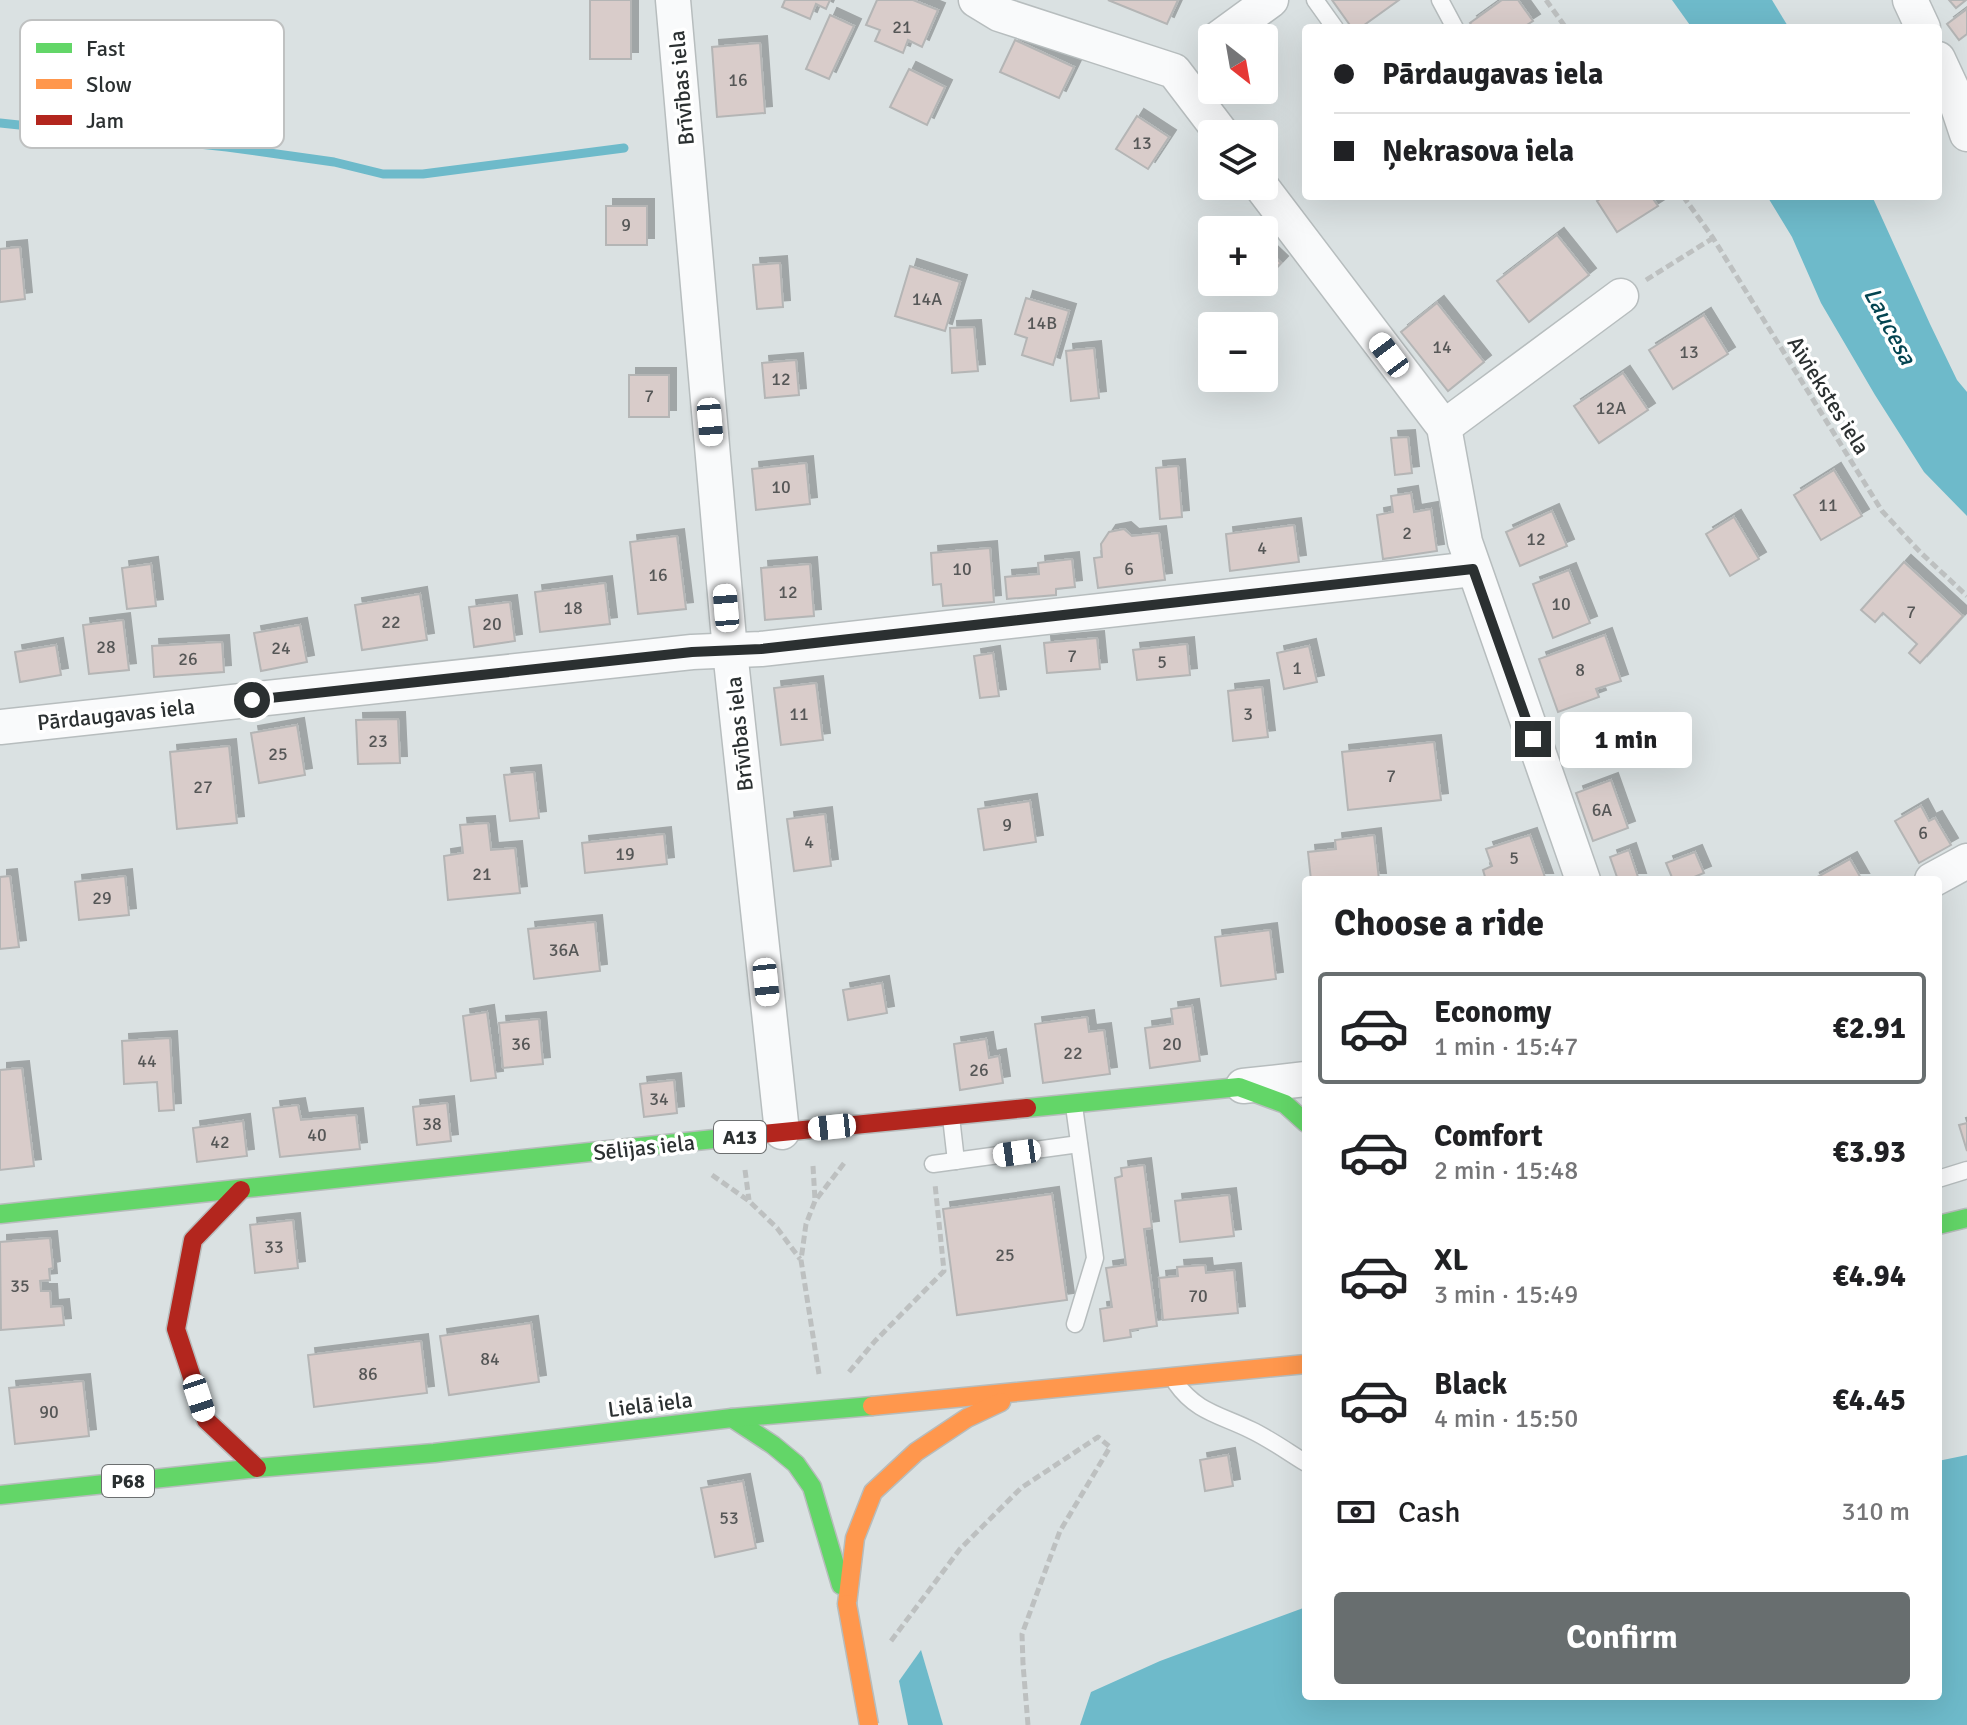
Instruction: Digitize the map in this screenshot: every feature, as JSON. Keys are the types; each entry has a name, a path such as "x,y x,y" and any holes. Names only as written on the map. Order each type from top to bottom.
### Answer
{"main road":[{"name":"Sēlijas iela","path":"0,1214 1239,1087 1285,1104 1302,1119"},
{"path":"241,1190 193,1240 176,1329 206,1420 257,1468"},
{"path":"1942,1224 1967,1218"},
{"path":"1268,1369 1287,1351"},
{"name":"Lielā iela","path":"0,1495 434,1453 732,1418 1302,1365"},
{"path":"847,1604 855,1538 873,1492 916,1452 967,1418 1023,1392"},
{"path":"732,1418 796,1464 812,1487 847,1604 869,1725"}],"street":[{"name":"Brīvības iela","path":"673,0 730,651 782,1132"},
{"path":"976,0 999,14 1174,71 1211,120"},
{"path":"1238,24 1271,0"},
{"path":"1910,0 1921,24"},
{"path":"1174,71 1198,53"},
{"path":"1942,68 1967,134"},
{"path":"1272,200 1444,427 1465,542 1473,569 1582,876"},
{"path":"1444,427 1621,296"},
{"name":"Pārdaugavas iela","path":"0,727 676,654 761,649 1473,569"},
{"path":"1939,876 1967,861"},
{"name":"Sēlijas iela","path":"1239,1087 1302,1079"}],"lane":[{"path":"1315,0 1332,24"},
{"path":"1440,0 1453,24"},
{"path":"1073,1103 1095,1258 1075,1324"},
{"path":"950,1115 956,1161"},
{"path":"933,1164 1079,1144"},
{"path":"1942,1178 1967,1170"},
{"path":"1173,1378 1184,1395 1205,1411 1252,1430 1302,1461"}],"path":[{"path":"1546,0 1563,24"},
{"name":"Aiviekstes iela","path":"1686,200 1713,238 1882,511 1967,596"},
{"path":"1621,296 1713,238"},
{"path":"821,1383 801,1260 806,1224 815,1201 851,1155"},
{"path":"813,1160 815,1201"},
{"path":"857,1363 944,1271 933,1164"},
{"path":"703,1169 749,1201 777,1228 801,1260"},
{"path":"745,1169 749,1201"},
{"path":"885,1649 960,1549 1000,1508 1021,1488 1098,1437 1110,1447 1060,1531 1022,1634 1028,1725"}],"water":[{"path":"1672,0 1772,0 1787,24 1689,24"},
{"name":"Laucesa","path":"1769,200 1874,200 1957,380 1967,392 1967,516 1924,472 1875,395 1821,303 1792,237"},
{"path":"1967,1455 1967,1725 1080,1725 1091,1692 1160,1661 1302,1608 1302,1700 1942,1700 1942,1460"},
{"path":"921,1650 943,1725 908,1725 899,1681"}],"building":[{"path":"590,0 631,0 631,59 590,59"},
{"path":"785,0 830,0 826,9 816,4 810,19 782,7"},
{"path":"877,0 913,0 938,10 922,47 908,40 903,53 875,41 880,30 866,25"},
{"path":"1108,0 1178,0 1167,24"},
{"path":"1332,0 1399,0 1366,24 1349,24"},
{"path":"1502,0 1518,0 1533,21 1528,24 1470,23"},
{"path":"1949,0 1966,0 1956,8"},
{"path":"1967,9 1967,34 1959,40 1947,24"},
{"path":"830,15 854,26 829,79 806,69"},
{"path":"1015,40 1074,67 1059,98 1000,72"},
{"path":"760,43 765,113 717,117 712,47"},
{"path":"909,69 945,87 927,125 890,107"},
{"path":"1137,116 1169,137 1148,169 1116,149"},
{"path":"1654,200 1658,206 1617,232 1597,201"},
{"path":"606,206 647,206 647,245 606,245"},
{"path":"1557,235 1589,275 1529,322 1497,281"},
{"path":"20,247 25,299 0,302 0,249"},
{"path":"780,263 783,307 757,309 753,265"},
{"path":"910,266 960,282 945,331 895,316"},
{"path":"1026,298 1069,311 1053,365 1022,355 1027,338 1015,334"},
{"path":"1437,303 1484,362 1448,391 1401,332"},
{"path":"1704,315 1728,354 1673,389 1649,350"},
{"path":"974,327 978,371 952,373 950,328"},
{"path":"1094,348 1099,398 1071,401 1066,351"},
{"path":"796,360 799,395 765,398 762,363"},
{"path":"1623,373 1648,410 1599,443 1574,406"},
{"path":"629,375 669,375 669,417 629,417"},
{"path":"1408,437 1412,473 1395,475 1391,438"},
{"path":"806,463 810,504 756,510 752,469"},
{"path":"1178,466 1182,517 1160,519 1156,468"},
{"path":"1834,470 1862,516 1821,540 1794,495"},
{"path":"1411,493 1414,512 1431,509 1437,551 1383,559 1377,515 1393,512 1391,496"},
{"path":"1552,511 1567,546 1520,566 1506,532"},
{"path":"1734,517 1759,559 1730,576 1706,534"},
{"path":"1294,525 1299,562 1230,571 1226,534"},
{"path":"1124,529 1132,536 1159,533 1165,580 1098,588 1094,558 1102,557 1101,544 1109,532"},
{"path":"677,536 686,609 638,614 630,542"},
{"path":"990,548 994,602 943,606 941,584 933,585 931,553"},
{"path":"1072,559 1075,587 1056,589 1056,595 1007,599 1005,577 1039,574 1038,563"},
{"path":"1904,562 1963,616 1920,663 1909,653 1917,644 1883,613 1875,622 1861,610"},
{"path":"151,564 156,606 127,609 122,568"},
{"path":"810,564 814,616 765,620 761,568"},
{"path":"1569,570 1590,623 1553,638 1533,584"},
{"path":"605,583 610,624 540,632 535,592"},
{"path":"420,594 427,640 362,650 355,605"},
{"path":"510,602 515,641 474,647 469,607"},
{"path":"123,620 129,670 89,674 83,625"},
{"path":"300,625 307,662 261,671 254,633"},
{"path":"1605,635 1621,681 1596,689 1599,697 1558,712 1539,659"},
{"path":"1097,638 1100,669 1047,673 1044,643"},
{"path":"222,642 224,672 154,677 152,646"},
{"path":"1187,644 1190,675 1137,680 1133,650"},
{"path":"56,645 61,675 20,682 15,652"},
{"path":"1309,646 1317,682 1284,689 1277,653"},
{"path":"993,653 999,696 980,698 974,656"},
{"path":"816,683 823,740 781,745 774,688"},
{"path":"1262,687 1268,737 1233,741 1228,691"},
{"path":"398,719 400,763 358,764 356,720"},
{"path":"297,725 305,775 259,783 251,733"},
{"path":"1434,742 1441,800 1348,810 1342,752"},
{"path":"229,746 237,823 177,829 170,752"},
{"path":"534,772 539,818 510,821 504,775"},
{"path":"1611,780 1628,828 1593,841 1576,793"},
{"path":"1030,801 1036,842 984,850 978,809"},
{"path":"1921,806 1929,821 1935,818 1951,845 1919,863 1895,821"},
{"path":"825,814 831,866 794,871 787,819"},
{"path":"488,823 491,850 515,848 520,893 448,900 444,856 463,853 460,825"},
{"path":"664,834 667,864 585,873 582,843"},
{"path":"1374,835 1379,876 1311,876 1308,852 1336,849 1335,840"},
{"path":"1530,835 1545,876 1485,876 1483,870 1492,866 1486,849"},
{"path":"1629,850 1638,876 1617,876 1610,857"},
{"path":"1695,852 1704,873 1671,876 1666,863"},
{"path":"1850,859 1860,876 1819,876"},
{"path":"10,876 19,947 0,949 0,877"},
{"path":"125,876 129,915 79,920 75,882"},
{"path":"595,922 600,971 534,979 528,929"},
{"path":"1270,930 1276,979 1221,986 1215,937"},
{"path":"882,983 887,1013 848,1020 843,990"},
{"path":"1192,1006 1200,1061 1150,1068 1145,1028 1173,1024 1171,1009"},
{"path":"487,1012 496,1078 471,1081 463,1016"},
{"path":"1087,1017 1089,1032 1104,1030 1110,1074 1043,1083 1035,1024"},
{"path":"539,1019 543,1064 503,1068 499,1023"},
{"path":"170,1038 174,1110 159,1111 157,1082 124,1084 122,1041"},
{"path":"986,1039 989,1058 999,1056 1003,1083 960,1090 954,1044"},
{"path":"22,1068 34,1166 0,1170 0,1070"},
{"path":"674,1080 677,1113 644,1117 640,1084"},
{"path":"447,1103 451,1141 417,1145 413,1107"},
{"path":"298,1105 301,1120 356,1115 360,1149 280,1157 273,1108"},
{"path":"243,1121 247,1156 197,1162 193,1128"},
{"path":"1967,1123 1967,1151 1959,1125"},
{"path":"1144,1165 1152,1228 1144,1229 1157,1326 1130,1330 1131,1337 1104,1341 1100,1309 1112,1307 1106,1268 1126,1265 1115,1178 1122,1176 1121,1168"},
{"path":"1052,1194 1067,1300 957,1315 943,1209"},
{"path":"1229,1195 1234,1236 1180,1242 1175,1201"},
{"path":"293,1220 298,1268 255,1273 250,1225"},
{"path":"50,1238 53,1268 49,1269 50,1280 40,1281 41,1291 50,1291 51,1307 62,1306 64,1325 1,1330 0,1242"},
{"path":"1205,1265 1206,1273 1234,1270 1238,1313 1163,1320 1159,1278 1178,1276 1177,1267"},
{"path":"531,1323 539,1382 449,1395 440,1336"},
{"path":"421,1341 427,1393 314,1407 308,1355"},
{"path":"83,1381 89,1436 15,1444 9,1388"},
{"path":"1228,1455 1233,1486 1205,1491 1200,1460"},
{"path":"743,1481 756,1548 715,1557 701,1488"}],"waterway":[{"path":"0,123 20,125"},
{"path":"234,148 334,162 383,174 423,174 624,148"}],"traffic: fast":[{"path":"1027,1108 1239,1087 1285,1104 1302,1119"},
{"path":"0,1214 762,1134"},
{"path":"1942,1224 1967,1218"},
{"path":"0,1495 872,1406"},
{"path":"732,1418 796,1464 812,1487 841,1585"}],"traffic: slow":[{"path":"872,1406 1302,1364"},
{"path":"847,1604 855,1538 873,1492 916,1452 967,1418 1001,1402"},
{"path":"847,1604 869,1725"}],"traffic: jam":[{"path":"762,1134 1027,1108"},
{"path":"241,1190 193,1240 176,1329 206,1420 257,1468"}],"route":[{"path":"252,700 692,652 761,649 1473,569 1533,739"}]}
